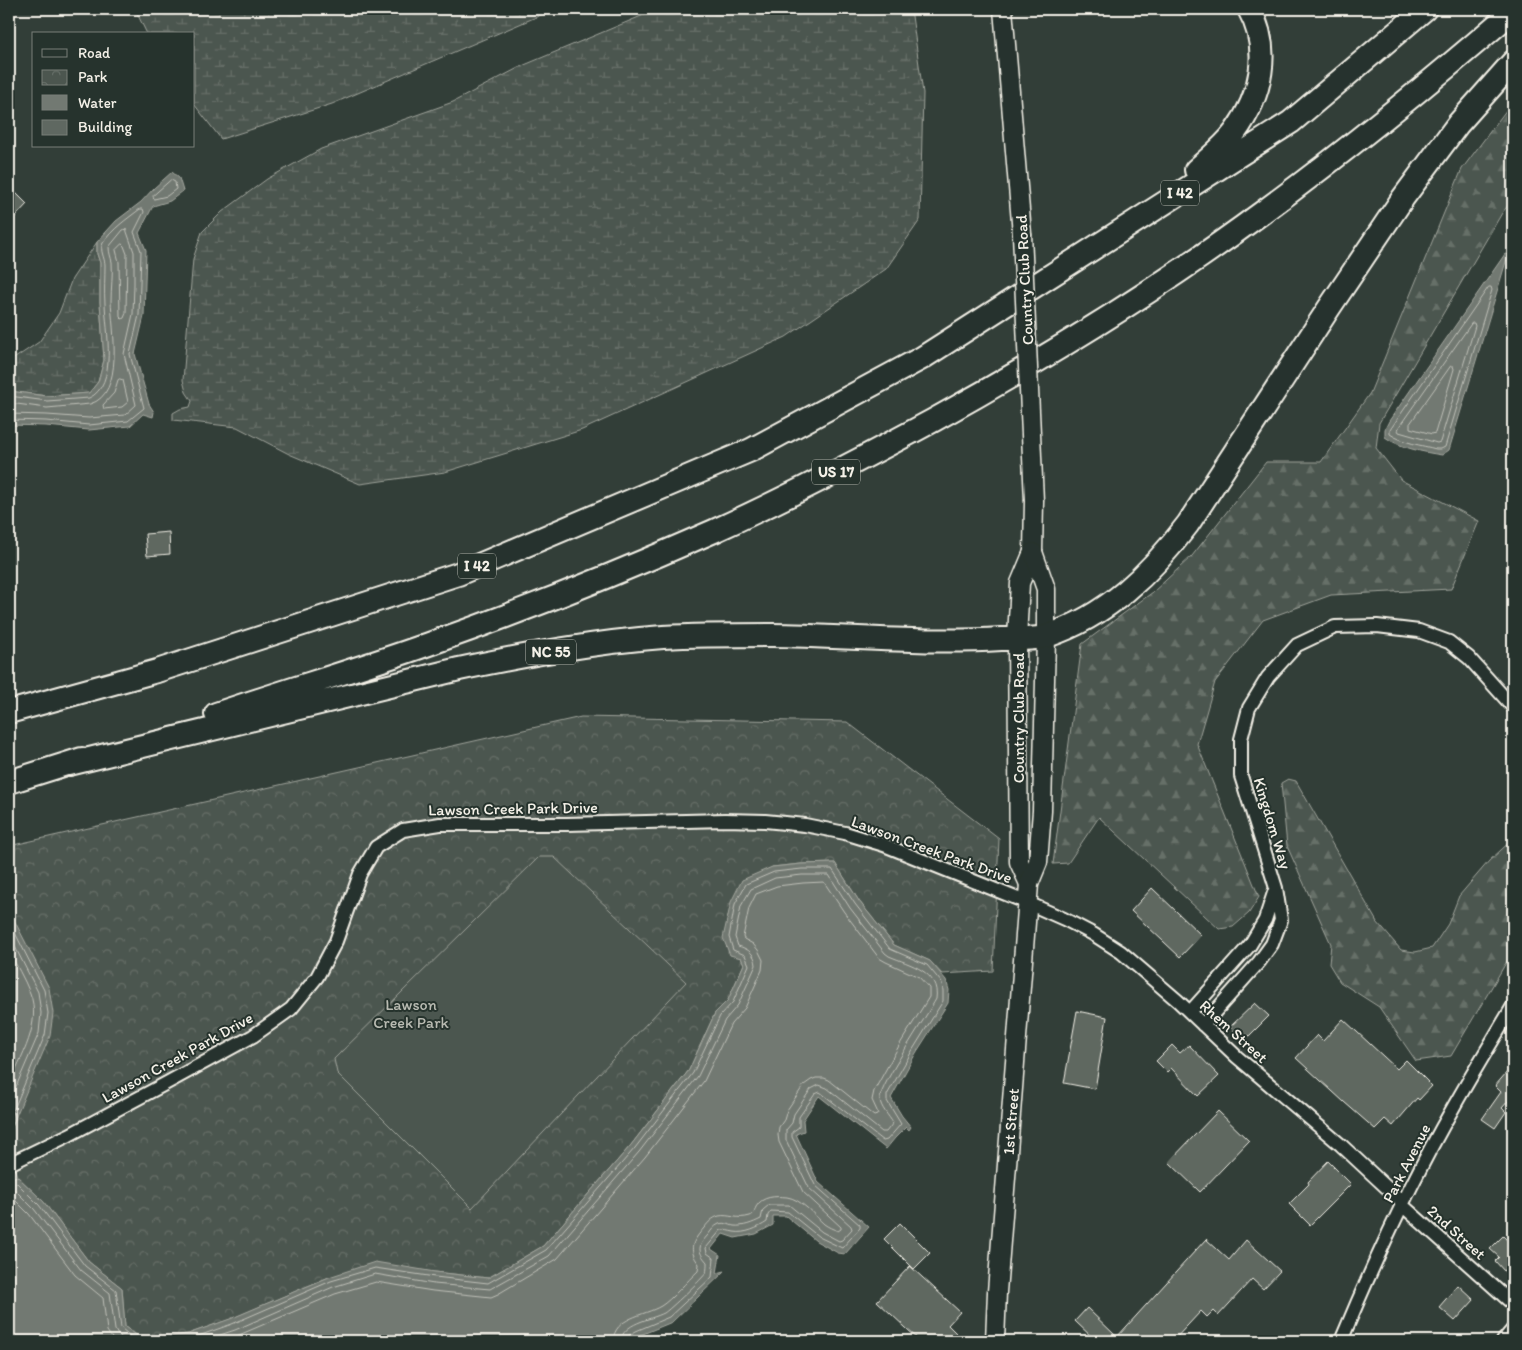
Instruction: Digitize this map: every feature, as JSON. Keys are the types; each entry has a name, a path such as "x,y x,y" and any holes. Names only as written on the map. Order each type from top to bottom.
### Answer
{"highway":[{"path":"922,358 1012,294 1081,252 1141,211 1221,147 1234,133 1248,111 1258,87 1262,63 1261,39 1254,16 1249,9"},
{"name":"I 42","path":"9,712 157,670 458,574 751,450 922,358 1291,122 1426,9"},
{"name":"US 17","path":"14,780 69,764 426,645 543,602 716,530 886,446 1005,380 1104,320 1261,214 1414,96 1513,11"},
{"path":"1046,637 1077,624 1116,600 1147,573 1170,547 1188,524 1403,198 1458,124 1513,62"},
{"name":"NC 55","path":"69,764 459,669 591,646 700,636 773,635 957,640 1046,637"}],"main road":[{"name":"Country Club Road","path":"1003,9 1022,234 1034,501 1033,552 1046,589 1042,811 1038,862 1029,884 1028,903"},
{"name":"Country Club Road","path":"1029,884 1019,862 1017,638 1020,584 1033,552"},
{"name":"1st Street","path":"995,1341 998,1272 1028,903"}],"street":[{"name":"Kingdom Way","path":"1203,1025 1259,962 1272,944 1281,920 1276,888 1241,776 1241,739 1250,708 1268,677 1297,645 1336,627 1377,626 1419,631 1449,642 1469,658 1513,707"},
{"name":"Lawson Creek Park Drive","path":"9,1164 69,1135 253,1036 290,1009 318,977 336,941 360,874 376,848 403,830 440,824 567,824 725,820 805,825 845,833 884,845 1028,903"},
{"name":"Kingdom Way","path":"1190,1012 1250,945 1265,920 1276,888"},
{"name":"Rhem Street","path":"1028,903 1093,934 1114,948 1341,1145 1399,1199 1402,1205"},
{"name":"Park Avenue","path":"1341,1341 1386,1237 1402,1205 1453,1108 1513,1006"},
{"name":"2nd Street","path":"1402,1205 1513,1304"},
{"path":"1503,1341 1513,1329"}],"green space":[{"path":"135,9 555,9 332,104 221,139 195,105 195,32 146,32"},
{"path":"658,9 911,9 923,93 920,220 886,269 786,337 582,430 445,472 360,484 289,454 237,427 173,420 173,413 190,407 192,401 186,392 183,380 193,259 202,232 222,212 267,179 321,149 453,102 522,66"},
{"path":"1513,101 1513,199 1502,213 1379,423 1376,448 1401,480 1479,521 1451,589 1331,595 1263,620 1215,682 1197,744 1259,897 1249,913 1233,927 1219,929 1099,817 1068,863 1053,864 1082,644 1153,592 1192,556 1266,462 1321,462 1370,393 1462,169"},
{"path":"97,242 97,254 100,263 100,302 104,360 98,382 89,393 47,396 9,391 9,362 39,342 59,313 72,279"},
{"name":"Lawson Creek Park","path":"581,717 847,722 999,839 993,971 942,974 930,961 894,945 859,901 835,863 772,867 741,958 744,964 728,1000 715,1013 689,1070 631,1145 543,1246 488,1278 435,1272 329,1277 231,1319 162,1341 145,1341 125,1327 122,1288 89,1262 43,1201 17,1176 9,1154 9,1136 16,1116 12,916 9,906 9,846"},
{"path":"1288,779 1296,781 1377,922 1401,950 1415,952 1432,948 1448,924 1459,896 1489,861 1513,839 1513,951 1451,1056 1416,1061 1379,1007 1340,982 1329,964 1331,944 1287,846 1281,783"},
{"path":"539,857 554,857 686,982 472,1208 337,1073 334,1059"}],"water":[{"path":"172,172 179,178 183,191 170,201 153,206 139,233 146,250 144,316 135,354 149,404 154,412 153,417 143,414 130,426 89,430 9,425 9,391 47,396 89,393 98,382 104,360 100,302 100,263 97,254 97,242 116,221 141,202"},
{"path":"1505,254 1508,255 1449,450 1442,455 1412,449 1391,441 1385,437 1385,429 1389,421"},
{"path":"835,863 859,901 894,945 930,961 946,980 949,990 948,1003 916,1053 891,1098 911,1127 909,1130 906,1127 886,1149 819,1096 803,1120 804,1131 796,1134 818,1182 869,1227 845,1254 838,1253 816,1241 786,1216 773,1216 773,1225 756,1234 735,1238 723,1234 711,1249 720,1255 717,1273 725,1271 672,1322 629,1341 162,1341 230,1319 329,1277 375,1262 488,1278 543,1246 631,1145 689,1070 715,1013 728,1000 744,964 741,958 730,955 723,938 731,902 742,880 772,867"},
{"path":"9,906 12,916 49,988 53,1013 50,1036 9,1136"},
{"path":"17,1176 43,1201 89,1262 122,1288 125,1327 145,1341 9,1341 9,1179"}],"building":[{"path":"9,186 27,204 15,217 9,211"},
{"path":"169,532 170,554 147,556 145,534"},
{"path":"1152,888 1201,935 1180,957 1131,911"},
{"path":"1255,1003 1269,1016 1244,1041 1230,1027"},
{"path":"1077,1011 1107,1017 1095,1089 1064,1083"},
{"path":"1343,1019 1397,1069 1406,1060 1432,1086 1419,1100 1417,1098 1393,1126 1385,1119 1375,1129 1296,1058 1317,1035 1323,1041"},
{"path":"1172,1045 1180,1053 1189,1045 1219,1076 1198,1096 1171,1068 1167,1072 1156,1061"},
{"path":"1513,1065 1513,1102 1510,1099 1502,1108 1506,1112 1495,1128 1482,1119 1501,1092 1495,1086"},
{"path":"1218,1111 1249,1141 1200,1192 1169,1162"},
{"path":"1328,1161 1351,1184 1310,1225 1289,1204"},
{"path":"900,1223 930,1253 914,1269 884,1239"},
{"path":"1503,1236 1513,1246 1513,1264 1505,1272 1495,1261 1499,1257 1490,1249"},
{"path":"1206,1239 1229,1260 1246,1240 1280,1271 1263,1289 1252,1279 1218,1316 1213,1311 1207,1317 1201,1311 1173,1341 1096,1341 1075,1321 1087,1308 1117,1337"},
{"path":"910,1266 960,1312 948,1325 964,1341 920,1341 877,1301"},
{"path":"1458,1285 1474,1300 1455,1321 1439,1307"}]}
